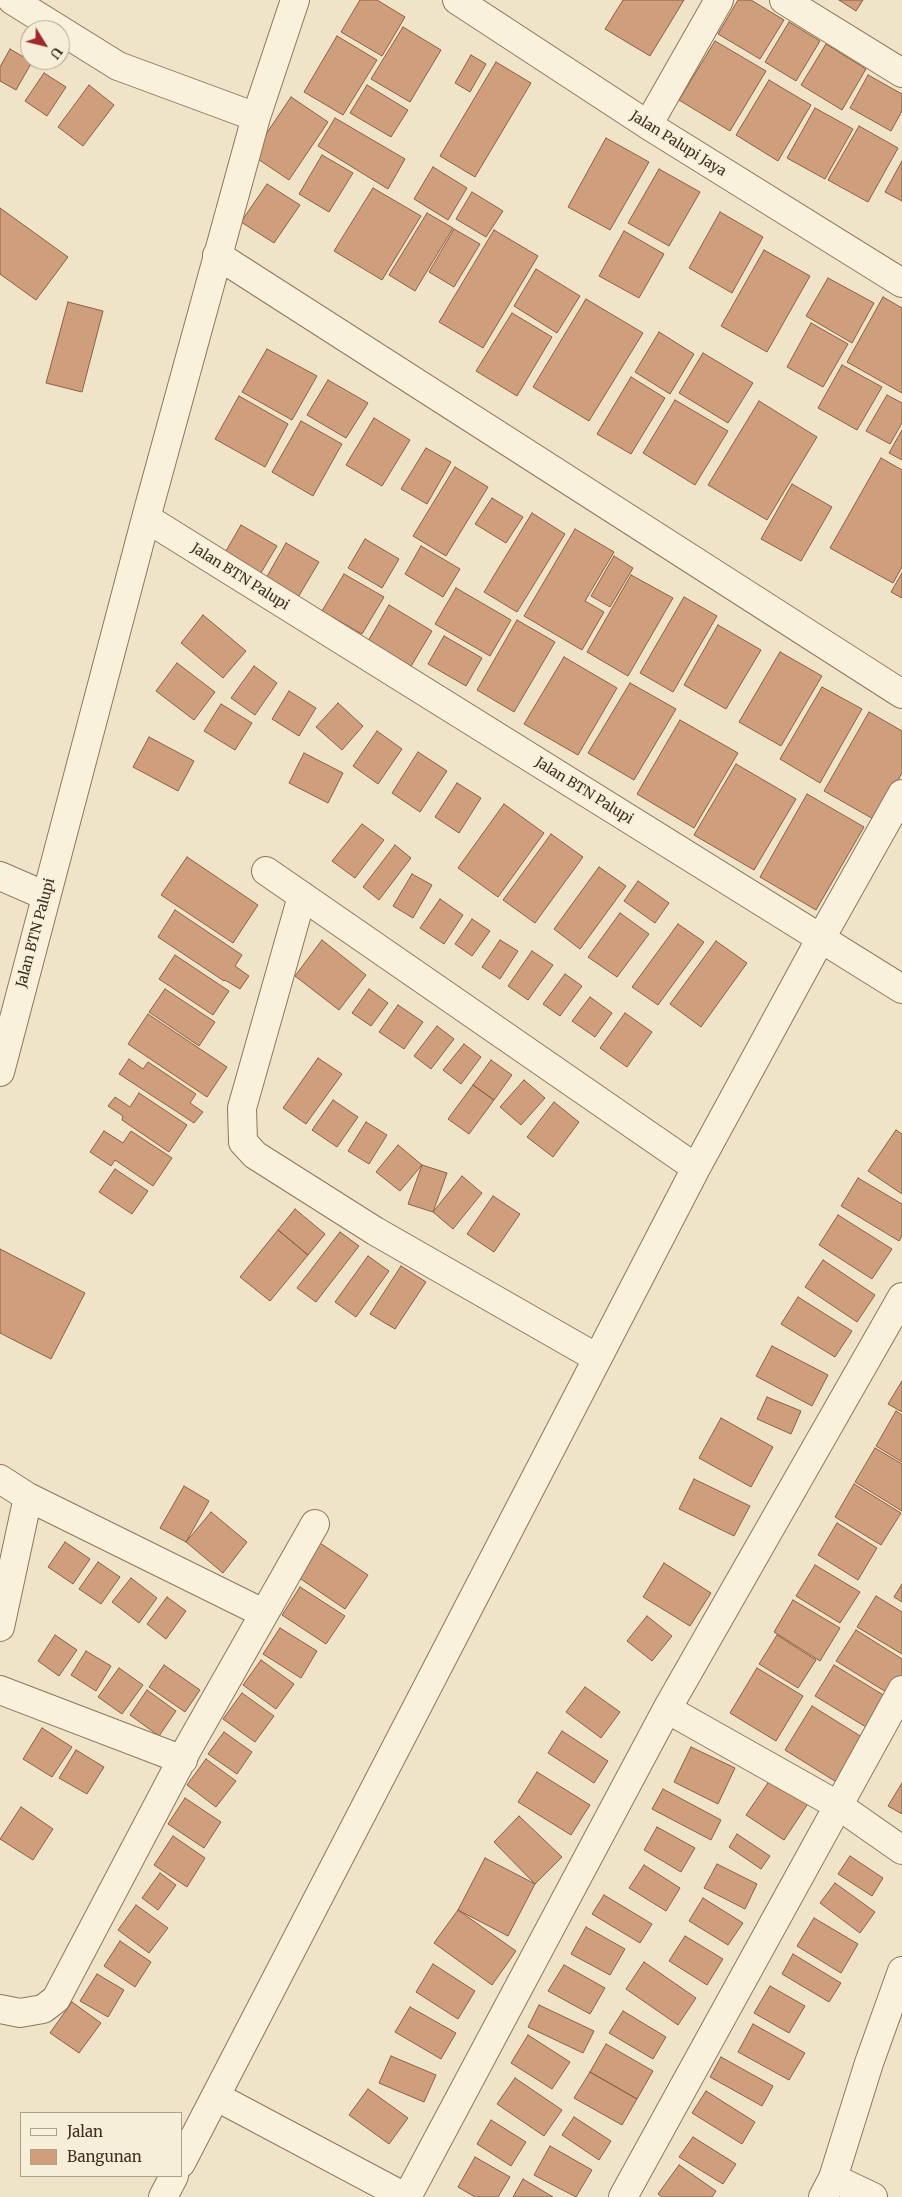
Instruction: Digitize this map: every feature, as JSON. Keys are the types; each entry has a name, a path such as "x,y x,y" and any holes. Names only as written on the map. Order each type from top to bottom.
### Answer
{"street":[{"path":"12,0 118,66 256,117"},
{"path":"146,518 256,117 295,0"},
{"name":"Jalan Palupi Jaya","path":"457,0 648,125 902,283"},
{"path":"648,125 718,0"},
{"path":"784,0 902,73"},
{"path":"217,254 902,694"},
{"name":"Jalan BTN Palupi","path":"0,1072 146,518 902,989"},
{"path":"182,2161 696,1168 902,794"},
{"path":"266,871 696,1168"},
{"path":"0,876 46,896"},
{"path":"302,896 242,1108 243,1142 255,1155 375,1231 597,1358"},
{"path":"216,2097 406,2197 667,1709 902,1297"},
{"path":"0,1479 28,1497 263,1613"},
{"path":"0,1627 28,1497"},
{"path":"0,2009 20,2013 43,2009 56,1998 263,1613 315,1524"},
{"path":"0,1690 183,1760"},
{"path":"623,2197 902,1690"},
{"path":"667,1709 839,1806 902,1850"},
{"path":"873,2197 828,2187 902,1971"},
{"path":"163,2197 173,2177"}],"building":[{"path":"360,0 377,0 405,17 382,56 341,32"},
{"path":"623,0 684,0 650,56 605,29"},
{"path":"738,0 751,0 784,20 760,59 718,34"},
{"path":"839,0 863,0 856,11"},
{"path":"789,22 820,41 796,81 765,62"},
{"path":"403,27 441,50 410,102 371,79"},
{"path":"337,36 377,60 343,115 304,92"},
{"path":"715,41 766,71 730,131 679,100"},
{"path":"826,44 866,69 842,110 801,85"},
{"path":"10,49 20,55 20,70 27,70 16,90 0,81 0,67"},
{"path":"471,55 486,64 470,92 455,83"},
{"path":"496,62 531,83 475,177 440,156"},
{"path":"44,73 66,87 47,116 25,101"},
{"path":"868,75 902,94 902,111 891,131 850,108"},
{"path":"769,80 811,105 778,161 736,135"},
{"path":"89,85 114,105 83,146 58,127"},
{"path":"367,85 408,110 391,137 350,113"},
{"path":"291,97 328,122 289,180 252,155"},
{"path":"815,108 853,129 825,179 787,158"},
{"path":"335,118 405,159 388,189 318,146"},
{"path":"859,126 898,148 868,202 828,180"},
{"path":"606,138 649,162 610,230 568,207"},
{"path":"322,155 353,173 329,212 299,194"},
{"path":"902,161 902,201 885,192"},
{"path":"433,167 467,188 448,220 414,199"},
{"path":"659,169 700,192 669,246 628,223"},
{"path":"267,184 300,205 274,243 241,222"},
{"path":"373,188 421,216 382,280 334,251"},
{"path":"472,192 503,211 486,237 456,219"},
{"path":"0,208 68,257 36,300 0,274"},
{"path":"720,212 763,237 732,293 689,268"},
{"path":"427,213 453,228 415,291 389,275"},
{"path":"454,229 480,244 454,287 429,272"},
{"path":"494,230 538,256 483,348 439,322"},
{"path":"624,231 664,254 639,298 599,276"},
{"path":"764,250 810,276 767,352 721,326"},
{"path":"536,269 580,296 557,333 514,306"},
{"path":"828,278 874,303 852,343 806,316"},
{"path":"883,297 902,308 902,393 847,362"},
{"path":"586,299 643,333 589,421 533,387"},
{"path":"68,302 103,311 82,392 46,383"},
{"path":"512,313 552,337 517,396 476,371"},
{"path":"811,323 848,344 823,387 787,367"},
{"path":"659,332 694,354 670,394 635,372"},
{"path":"267,349 317,376 292,420 242,392"},
{"path":"703,353 753,383 728,423 679,393"},
{"path":"842,365 882,387 857,430 818,408"},
{"path":"631,377 665,398 631,454 597,434"},
{"path":"328,380 368,403 346,438 307,415"},
{"path":"887,395 902,403 902,423 890,444 866,431"},
{"path":"239,396 288,424 265,467 215,439"},
{"path":"675,400 728,431 695,485 643,453"},
{"path":"759,401 817,437 767,520 708,485"},
{"path":"374,418 410,440 382,486 346,465"},
{"path":"301,421 342,444 313,496 272,472"},
{"path":"902,430 902,460 889,453"},
{"path":"426,448 451,462 427,504 401,489"},
{"path":"881,458 902,470 902,567 893,583 830,548"},
{"path":"455,467 488,487 446,556 413,536"},
{"path":"792,484 832,507 801,561 761,539"},
{"path":"492,498 523,517 506,543 475,524"},
{"path":"532,513 565,534 517,612 484,592"},
{"path":"241,525 277,546 259,576 223,556"},
{"path":"575,529 614,552 585,601 604,612 582,650 524,616"},
{"path":"365,539 399,559 382,588 348,568"},
{"path":"286,543 319,562 297,599 265,580"},
{"path":"421,546 460,569 443,597 405,574"},
{"path":"614,556 633,568 610,607 591,596"},
{"path":"902,573 902,598 891,592"},
{"path":"344,574 384,597 362,634 322,611"},
{"path":"631,575 673,598 628,676 587,652"},
{"path":"456,588 511,620 490,656 435,624"},
{"path":"684,597 717,616 673,692 640,673"},
{"path":"389,605 432,631 407,673 364,648"},
{"path":"203,615 246,651 223,678 181,643"},
{"path":"517,620 555,642 514,712 477,690"},
{"path":"718,625 761,650 726,709 684,685"},
{"path":"444,636 482,658 466,686 428,664"},
{"path":"780,652 822,676 781,746 739,722"},
{"path":"564,657 617,688 578,755 524,724"},
{"path":"177,663 215,692 194,720 156,691"},
{"path":"254,666 277,683 255,715 231,698"},
{"path":"630,683 676,709 634,780 588,753"},
{"path":"822,687 862,709 820,783 780,759"},
{"path":"289,691 316,708 299,736 272,719"},
{"path":"338,703 363,726 342,750 316,727"},
{"path":"221,704 252,723 235,750 204,731"},
{"path":"869,712 902,731 902,773 875,820 824,791"},
{"path":"680,720 738,753 694,828 637,794"},
{"path":"377,731 402,749 378,784 353,766"},
{"path":"149,737 194,761 178,791 133,767"},
{"path":"418,752 447,771 420,812 392,793"},
{"path":"304,753 343,773 328,803 289,783"},
{"path":"736,764 796,799 754,870 694,835"},
{"path":"457,783 481,798 459,833 435,817"},
{"path":"807,794 864,827 816,910 760,877"},
{"path":"504,804 544,833 498,897 458,868"},
{"path":"362,824 384,840 355,878 332,861"},
{"path":"551,834 583,857 535,923 503,900"},
{"path":"395,845 411,858 379,900 363,887"},
{"path":"187,857 258,905 233,943 161,895"},
{"path":"599,867 626,886 580,949 554,929"},
{"path":"412,874 432,885 413,918 393,906"},
{"path":"638,881 669,903 655,923 624,901"},
{"path":"440,899 463,915 444,944 420,928"},
{"path":"175,910 242,955 235,966 249,976 240,989 224,981 158,937"},
{"path":"620,913 649,934 617,977 588,957"},
{"path":"472,919 490,931 472,956 455,944"},
{"path":"678,924 704,942 658,1005 632,987"},
{"path":"322,940 366,975 339,1010 295,976"},
{"path":"500,940 518,951 500,979 482,967"},
{"path":"716,941 747,963 701,1027 670,1004"},
{"path":"532,951 553,965 528,1000 508,986"},
{"path":"175,955 229,991 213,1015 159,979"},
{"path":"565,974 582,986 560,1016 543,1004"},
{"path":"165,989 215,1022 199,1046 149,1012"},
{"path":"369,989 388,1003 371,1026 352,1013"},
{"path":"590,997 612,1013 595,1037 572,1021"},
{"path":"398,1005 423,1022 404,1049 379,1032"},
{"path":"625,1013 652,1032 627,1067 600,1048"},
{"path":"148,1014 227,1067 207,1097 128,1044"},
{"path":"437,1026 454,1039 431,1069 414,1056"},
{"path":"464,1044 481,1057 461,1084 443,1070"},
{"path":"318,1058 342,1074 306,1124 283,1108"},
{"path":"129,1059 143,1069 148,1062 196,1094 190,1103 203,1112 194,1123 119,1074"},
{"path":"491,1060 512,1075 494,1100 473,1085"},
{"path":"524,1080 545,1098 521,1125 500,1107"},
{"path":"473,1085 494,1100 469,1134 448,1119"},
{"path":"139,1093 187,1125 169,1152 122,1120 123,1116 108,1106 115,1097 130,1107"},
{"path":"333,1100 358,1117 337,1147 312,1130"},
{"path":"554,1102 579,1122 553,1157 527,1137"},
{"path":"366,1122 387,1135 369,1164 348,1151"},
{"path":"896,1130 902,1134 902,1194 868,1171"},
{"path":"104,1131 123,1143 131,1131 172,1158 153,1186 115,1160 111,1166 90,1152"},
{"path":"398,1145 422,1165 400,1191 376,1172"},
{"path":"422,1165 447,1173 433,1212 408,1204"},
{"path":"115,1169 148,1191 132,1214 99,1192"},
{"path":"462,1176 482,1193 453,1229 433,1212"},
{"path":"858,1178 902,1204 902,1236 899,1241 841,1206"},
{"path":"493,1196 520,1214 494,1252 467,1234"},
{"path":"295,1209 325,1234 308,1255 278,1230"},
{"path":"838,1215 892,1249 872,1279 819,1245"},
{"path":"278,1230 308,1255 270,1301 240,1277"},
{"path":"340,1232 359,1246 316,1302 297,1288"},
{"path":"0,1249 85,1293 51,1359 0,1333"},
{"path":"368,1256 389,1271 356,1317 335,1302"},
{"path":"823,1260 875,1295 857,1322 805,1287"},
{"path":"401,1266 426,1282 395,1329 370,1314"},
{"path":"798,1297 852,1331 835,1357 781,1324"},
{"path":"772,1346 828,1375 812,1406 756,1376"},
{"path":"902,1381 902,1412 888,1404"},
{"path":"767,1397 801,1411 791,1434 757,1419"},
{"path":"896,1411 902,1415 902,1462 876,1446"},
{"path":"721,1418 773,1447 751,1487 699,1458"},
{"path":"875,1448 902,1464 902,1511 855,1482"},
{"path":"694,1479 750,1506 734,1536 679,1509"},
{"path":"854,1484 901,1513 881,1545 835,1517"},
{"path":"184,1486 209,1501 186,1542 160,1528"},
{"path":"211,1512 247,1542 223,1573 186,1542"},
{"path":"837,1523 877,1548 858,1580 818,1555"},
{"path":"317,1541 368,1575 345,1609 295,1575"},
{"path":"65,1542 90,1559 73,1584 48,1567"},
{"path":"98,1562 120,1577 101,1604 79,1589"},
{"path":"664,1563 711,1593 690,1626 643,1597"},
{"path":"815,1565 860,1592 840,1623 796,1596"},
{"path":"131,1578 157,1598 139,1623 112,1602"},
{"path":"902,1584 902,1602 894,1597"},
{"path":"300,1587 345,1616 326,1644 282,1615"},
{"path":"876,1596 902,1612 902,1654 857,1627"},
{"path":"167,1597 186,1611 166,1639 147,1624"},
{"path":"793,1600 840,1628 820,1661 774,1632"},
{"path":"647,1616 672,1636 652,1661 627,1641"},
{"path":"280,1628 317,1651 301,1678 263,1654"},
{"path":"856,1630 902,1659 902,1677 891,1695 836,1661"},
{"path":"55,1635 77,1650 59,1676 38,1661"},
{"path":"777,1635 816,1660 798,1688 759,1664"},
{"path":"86,1651 111,1666 96,1691 71,1675"},
{"path":"261,1660 294,1684 276,1709 243,1685"},
{"path":"164,1665 200,1690 185,1712 149,1687"},
{"path":"834,1665 885,1696 866,1727 815,1696"},
{"path":"119,1668 143,1685 122,1714 98,1697"},
{"path":"757,1668 803,1696 776,1741 730,1713"},
{"path":"585,1687 620,1712 601,1738 566,1712"},
{"path":"147,1690 176,1711 159,1736 130,1715"},
{"path":"242,1693 274,1716 255,1742 223,1719"},
{"path":"812,1706 865,1739 838,1783 785,1750"},
{"path":"42,1728 72,1747 52,1777 23,1759"},
{"path":"562,1731 608,1761 594,1783 548,1753"},
{"path":"224,1732 252,1752 237,1774 208,1754"},
{"path":"691,1747 735,1768 718,1804 674,1782"},
{"path":"76,1750 104,1767 87,1794 59,1778"},
{"path":"206,1759 236,1781 216,1807 187,1785"},
{"path":"537,1772 590,1805 571,1835 518,1802"},
{"path":"772,1777 809,1802 784,1840 746,1815"},
{"path":"902,1783 902,1814 888,1806"},
{"path":"663,1789 721,1820 711,1840 652,1809"},
{"path":"185,1798 221,1822 204,1848 168,1824"},
{"path":"21,1807 53,1829 33,1860 0,1839"},
{"path":"519,1816 562,1857 535,1884 494,1842"},
{"path":"657,1827 695,1848 681,1872 644,1850"},
{"path":"737,1834 770,1856 761,1869 729,1847"},
{"path":"173,1836 205,1858 187,1887 154,1865"},
{"path":"850,1856 883,1878 872,1896 838,1874"},
{"path":"485,1858 535,1884 508,1936 458,1910"},
{"path":"717,1864 757,1884 745,1909 704,1888"},
{"path":"644,1865 680,1888 666,1911 629,1888"},
{"path":"160,1873 176,1885 158,1910 142,1898"},
{"path":"835,1883 875,1912 860,1933 820,1903"},
{"path":"604,1895 652,1924 640,1943 592,1914"},
{"path":"703,1898 743,1923 728,1945 689,1921"},
{"path":"136,1905 168,1928 149,1953 118,1930"},
{"path":"458,1910 516,1951 492,1985 434,1943"},
{"path":"814,1918 858,1944 841,1973 797,1946"},
{"path":"586,1927 625,1949 610,1975 571,1954"},
{"path":"685,1936 723,1959 707,1985 669,1961"},
{"path":"120,1941 151,1962 135,1987 104,1966"},
{"path":"793,1954 841,1983 829,2002 782,1974"},
{"path":"644,1962 696,1998 678,2025 626,1989"},
{"path":"433,1964 475,1991 458,2019 416,1992"},
{"path":"564,1965 605,1988 590,2014 548,1991"},
{"path":"97,1974 124,1990 108,2017 80,2001"},
{"path":"770,1986 805,2006 789,2033 754,2013"},
{"path":"72,2002 101,2023 79,2053 50,2033"},
{"path":"539,2005 594,2031 583,2053 528,2027"},
{"path":"410,2007 456,2033 441,2059 395,2032"},
{"path":"623,2011 666,2037 653,2059 609,2033"},
{"path":"753,2024 805,2053 789,2080 738,2052"},
{"path":"528,2035 570,2062 552,2089 511,2063"},
{"path":"606,2044 653,2071 637,2099 590,2072"},
{"path":"391,2056 436,2075 424,2102 379,2083"},
{"path":"721,2057 773,2086 762,2106 710,2077"},
{"path":"590,2072 637,2099 622,2125 574,2098"},
{"path":"515,2078 562,2110 544,2136 497,2104"},
{"path":"368,2089 408,2118 389,2144 349,2115"},
{"path":"706,2091 755,2122 742,2144 692,2113"},
{"path":"574,2117 611,2141 599,2160 562,2135"},
{"path":"491,2120 526,2142 511,2166 477,2144"},
{"path":"693,2137 736,2164 723,2184 679,2157"},
{"path":"550,2146 592,2170 576,2197 534,2175"},
{"path":"475,2157 510,2177 498,2197 475,2197 458,2187"},
{"path":"679,2165 716,2191 712,2197 662,2197 658,2194"},
{"path":"523,2179 553,2197 513,2197"}]}
